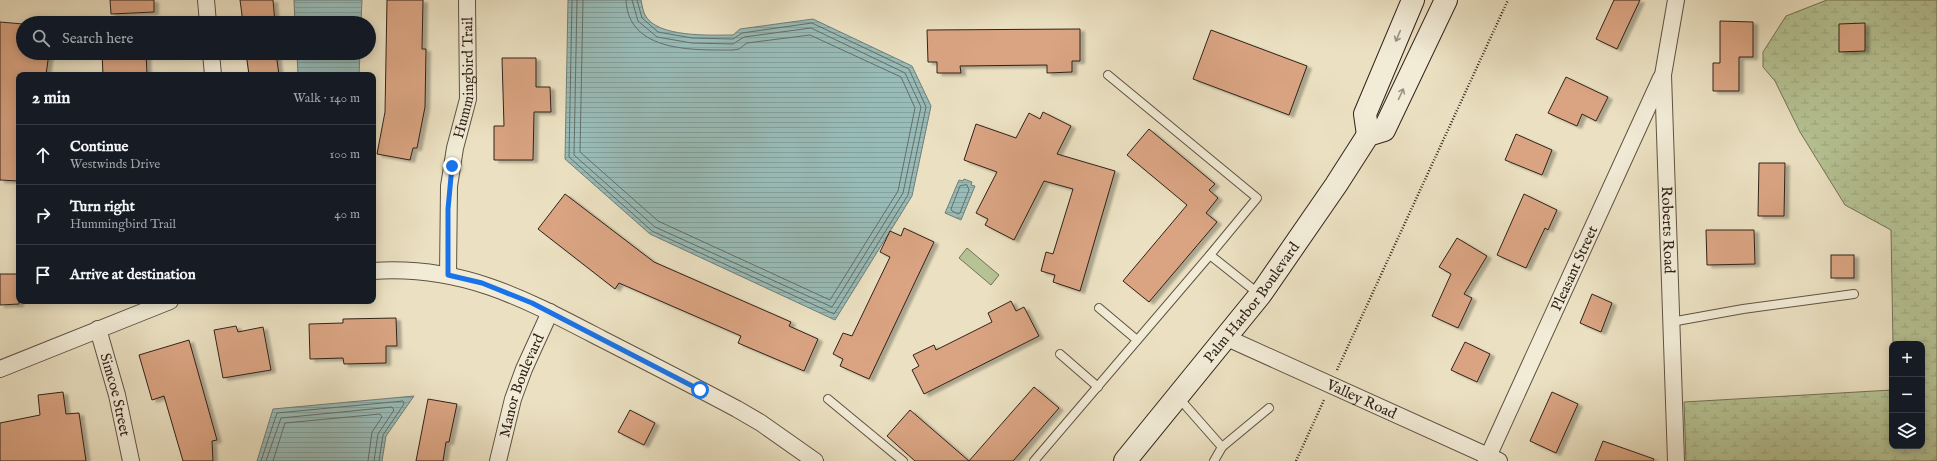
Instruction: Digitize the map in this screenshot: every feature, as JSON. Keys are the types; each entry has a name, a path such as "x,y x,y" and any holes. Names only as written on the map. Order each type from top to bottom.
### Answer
{"main road":[{"path":"1413,0 1365,114 1368,135 1384,130 1446,0"},
{"name":"Palm Harbor Boulevard","path":"1125,461 1178,397 1224,337 1260,295 1336,185 1368,135"}],"street":[{"path":"206,0 207,16"},
{"name":"Hummingbird Trail","path":"448,275 449,186 455,148 468,99 468,0"},
{"name":"Roberts Road","path":"1676,0 1663,75 1676,461"},
{"path":"212,60 213,72"},
{"name":"Pleasant Street","path":"1491,459 1663,75"},
{"path":"376,270 410,271 448,275 498,289 550,312 761,422 815,461"},
{"path":"0,369 162,304"},
{"name":"Manor Boulevard","path":"498,461 507,418 519,382 550,312"},
{"name":"Simcoe Street","path":"98,329 117,395 131,461"},
{"name":"Valley Road","path":"1224,337 1491,459"}],"lane":[{"path":"1034,461 1210,256 1257,198 1108,75"},
{"path":"1210,256 1260,295"},
{"path":"1671,322 1735,310 1854,294"},
{"path":"1099,308 1137,340"},
{"path":"1060,354 1098,387"},
{"path":"1178,397 1222,447"},
{"path":"828,399 903,461"},
{"path":"1214,461 1222,447 1269,408"}],"path":[{"path":"1296,461 1508,0"}],"green space":[{"path":"1827,0 1937,0 1937,461 1686,461 1684,402 1889,390 1889,449 1925,449 1925,341 1893,341 1891,230 1845,205 1800,132 1775,81 1763,67 1763,52 1786,16"},
{"path":"967,248 999,275 991,285 959,258"}],"water":[{"path":"294,0 362,0 361,16 295,16"},
{"path":"568,0 641,0 645,15 651,22 661,28 685,34 733,35 740,29 813,19 912,66 931,106 912,196 835,320 650,234 565,159"},
{"path":"297,60 360,60 359,72 298,72"},
{"path":"964,179 972,182 971,185 975,186 961,220 945,213 959,180 963,181"},
{"path":"414,396 386,436 382,461 257,461 273,409"}],"building":[{"path":"110,0 154,0 154,12 111,14"},
{"path":"240,0 273,0 274,16 242,16"},
{"path":"387,0 423,0 422,49 426,49 425,107 417,148 413,148 410,160 377,154 385,112"},
{"path":"1614,0 1640,0 1617,49 1596,39"},
{"path":"1720,21 1753,22 1753,57 1739,57 1739,91 1713,91 1713,63 1720,63"},
{"path":"0,22 16,23 16,60 48,60 46,72 16,72 16,181 0,180"},
{"path":"1865,23 1865,51 1839,52 1839,24"},
{"path":"1080,29 1080,61 1072,61 1072,72 1047,73 1047,65 960,66 961,73 937,73 937,62 928,62 927,30"},
{"path":"1211,30 1307,66 1289,115 1193,79"},
{"path":"502,58 536,58 536,87 550,87 551,112 534,112 533,160 494,160 494,126 504,126"},
{"path":"102,60 146,60 147,72 103,72"},
{"path":"247,60 277,60 279,72 249,72"},
{"path":"1566,77 1608,97 1596,121 1582,114 1577,126 1548,113"},
{"path":"1043,112 1071,126 1057,154 1115,171 1080,291 1053,282 1055,275 1041,271 1046,252 1053,254 1073,189 1044,181 1014,240 985,225 988,219 976,213 997,172 964,160 976,124 1016,138 1029,113 1040,119"},
{"path":"1149,129 1215,184 1209,190 1218,198 1206,213 1217,222 1149,302 1123,281 1187,205 1127,155"},
{"path":"1516,134 1552,150 1542,175 1505,160"},
{"path":"1759,163 1785,163 1784,216 1758,216"},
{"path":"565,194 654,262 791,322 789,326 818,339 804,371 738,343 741,336 619,283 615,289 538,229"},
{"path":"1524,194 1557,210 1548,230 1545,228 1526,268 1497,255"},
{"path":"904,228 934,242 869,379 840,366 843,359 833,354 843,333 852,336 890,257 880,252 890,231 901,236"},
{"path":"1706,230 1754,230 1755,264 1707,265"},
{"path":"1457,238 1487,256 1464,294 1472,298 1458,328 1432,316 1451,274 1439,267"},
{"path":"1831,255 1854,255 1854,278 1831,278"},
{"path":"0,274 16,274 16,304 19,304 0,305"},
{"path":"1592,294 1612,303 1601,332 1580,323"},
{"path":"1011,301 1016,311 1024,307 1039,336 924,394 912,370 919,366 913,355 934,345 936,350 992,322 988,313"},
{"path":"396,318 397,346 386,346 386,363 344,364 343,358 310,359 309,324 343,323 343,319"},
{"path":"236,326 238,332 263,327 271,370 223,378 214,330"},
{"path":"189,340 217,440 212,441 213,461 183,461 164,396 152,400 139,355"},
{"path":"1465,342 1490,354 1477,382 1451,370"},
{"path":"1034,387 1059,408 1013,461 969,461"},
{"path":"63,392 66,414 79,413 86,461 0,461 0,423 40,415 38,395"},
{"path":"1552,392 1578,404 1556,453 1530,441"},
{"path":"428,399 457,404 449,442 446,442 443,461 416,461"},
{"path":"630,410 655,423 644,445 618,432"},
{"path":"910,410 969,461 915,461 887,436"},
{"path":"1603,441 1654,459 1653,461 1595,461"}],"route":[{"path":"452,166 448,209 448,275 482,283 532,303 700,390"}]}
